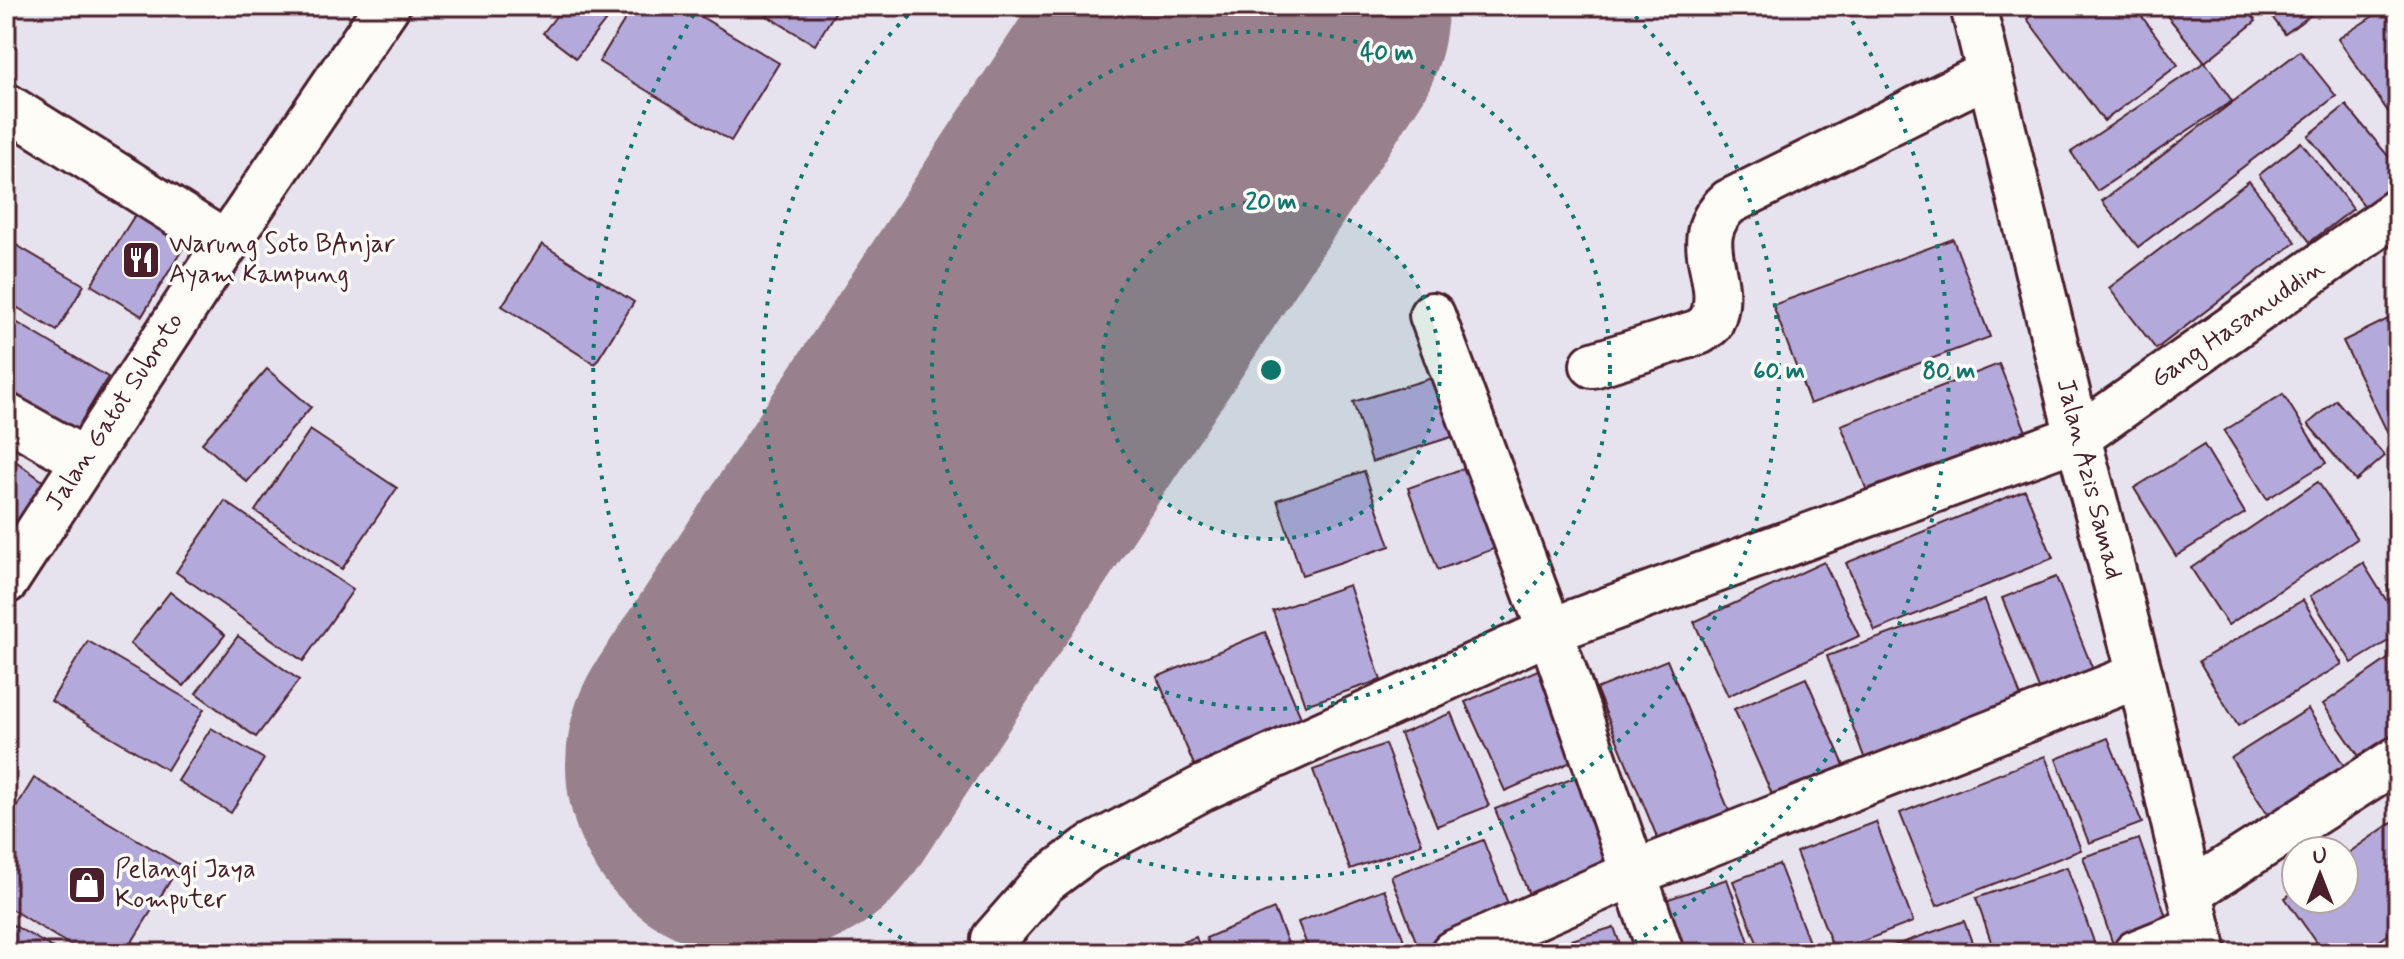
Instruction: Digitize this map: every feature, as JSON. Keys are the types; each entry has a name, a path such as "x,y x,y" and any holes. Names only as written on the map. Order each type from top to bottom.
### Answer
{"street":[{"name":"Jalan Gatot Subroto","path":"6,581 226,244 387,6"},
{"name":"Jalan Azis Samad","path":"1973,6 2078,437 2140,675 2197,924"},
{"path":"1593,365 1699,332 1710,324 1717,294 1707,242 1715,215 1729,202 1990,73"},
{"path":"6,106 226,244"},
{"name":"Gang Hasanuddin","path":"994,939 1044,882 1088,849 1147,815 1550,631 2078,437 2398,211"},
{"path":"1432,315 1550,631 1661,953"},
{"path":"6,416 84,460"},
{"path":"1453,953 1632,874 2140,675"},
{"path":"2136,953 2197,924 2398,759"}],"building":[{"path":"564,6 617,6 576,58 543,33"},
{"path":"633,6 683,6 779,63 731,141 599,62"},
{"path":"751,6 839,6 815,45"},
{"path":"2043,6 2134,6 2178,65 2104,121 2027,19"},
{"path":"2159,6 2244,6 2256,21 2205,62"},
{"path":"2264,6 2323,6 2285,34"},
{"path":"2387,7 2398,23 2398,126 2338,39"},
{"path":"2300,51 2336,96 2138,247 2102,201"},
{"path":"2205,62 2232,101 2097,191 2071,152"},
{"path":"2346,105 2398,168 2398,184 2367,209 2308,136"},
{"path":"2301,142 2353,209 2310,242 2259,175"},
{"path":"2249,181 2296,242 2156,349 2109,288"},
{"name":"Warung Soto BAnjar Ayam Kampung","path":"141,205 191,235 142,316 91,285"},
{"path":"6,239 84,285 57,331 6,301"},
{"path":"1953,239 1990,337 1810,404 1773,305"},
{"path":"542,244 634,302 595,364 502,306"},
{"path":"2398,314 2398,439 2392,442 2343,341"},
{"path":"6,316 108,377 73,435 6,395"},
{"path":"1999,364 2027,434 1869,496 1841,425"},
{"path":"267,369 311,407 247,482 202,443"},
{"path":"1442,375 1461,434 1372,462 1353,402"},
{"path":"2283,394 2326,463 2267,499 2224,431"},
{"path":"2336,400 2385,456 2356,481 2308,424"},
{"path":"310,430 397,488 342,569 255,511"},
{"path":"2204,445 2245,513 2176,556 2134,488"},
{"path":"6,454 44,482 6,536"},
{"path":"1475,464 1504,545 1438,570 1408,488"},
{"path":"1364,471 1390,546 1302,575 1277,500"},
{"path":"2318,482 2357,539 2228,625 2191,568"},
{"path":"2025,490 2053,558 1875,631 1846,563"},
{"path":"225,501 353,590 303,661 176,572"},
{"path":"1824,562 1859,636 1728,696 1694,622"},
{"path":"2363,563 2398,619 2398,635 2352,663 2310,596"},
{"path":"2056,577 2095,675 2042,696 2002,598"},
{"path":"2398,578 2398,602 2387,586"},
{"path":"1349,585 1381,680 1305,705 1273,611"},
{"path":"170,592 225,635 184,686 130,644"},
{"path":"1985,600 2025,708 1867,765 1827,656"},
{"path":"2303,600 2342,664 2238,726 2199,661"},
{"path":"1265,632 1302,720 1194,765 1157,677"},
{"path":"238,636 299,680 256,737 196,693"},
{"path":"88,641 204,709 167,770 51,701"},
{"path":"2398,652 2398,743 2365,765 2323,704"},
{"path":"1667,660 1737,830 1666,859 1596,689"},
{"path":"1540,669 1580,758 1505,791 1465,702"},
{"path":"1806,678 1847,772 1776,803 1734,709"},
{"path":"2308,709 2348,772 2272,821 2231,758"},
{"path":"1451,713 1489,806 1437,826 1400,734"},
{"path":"211,728 264,759 231,813 178,781"},
{"path":"2108,738 2142,823 2089,843 2056,759"},
{"path":"1385,744 1422,844 1350,869 1313,770"},
{"path":"2045,756 2081,850 1937,906 1900,813"},
{"path":"1584,774 1623,872 1534,907 1495,809"},
{"name":"Pelangi Jaya Komputer","path":"34,778 180,865 125,953 83,953 6,906 6,824"},
{"path":"2398,818 2398,928 2362,953 2324,953 2297,915 2360,915 2360,845"},
{"path":"1876,822 1913,922 1835,952 1796,852"},
{"path":"2139,839 2172,934 2116,953 2083,857"},
{"path":"1483,840 1512,914 1419,949 1391,876"},
{"path":"1779,864 1810,945 1789,953 1761,953 1733,881"},
{"path":"2067,867 2098,953 1995,953 1976,898"},
{"path":"1727,879 1753,953 1671,953 1654,904"},
{"path":"1384,889 1409,953 1310,953 1298,922"},
{"path":"1274,909 1292,953 1212,953 1206,938"},
{"path":"6,921 62,953 6,953"},
{"path":"1964,921 1976,953 1873,953"},
{"path":"1614,927 1623,953 1548,953 1546,948"},
{"path":"1196,937 1202,953 1152,953"}],"runway":[{"path":"757,765 1257,6"}],"place":[{"name":"Warung Soto BAnjar Ayam Kampung","path":"141,260"},
{"name":"Pelangi Jaya Komputer","path":"87,885"}]}
